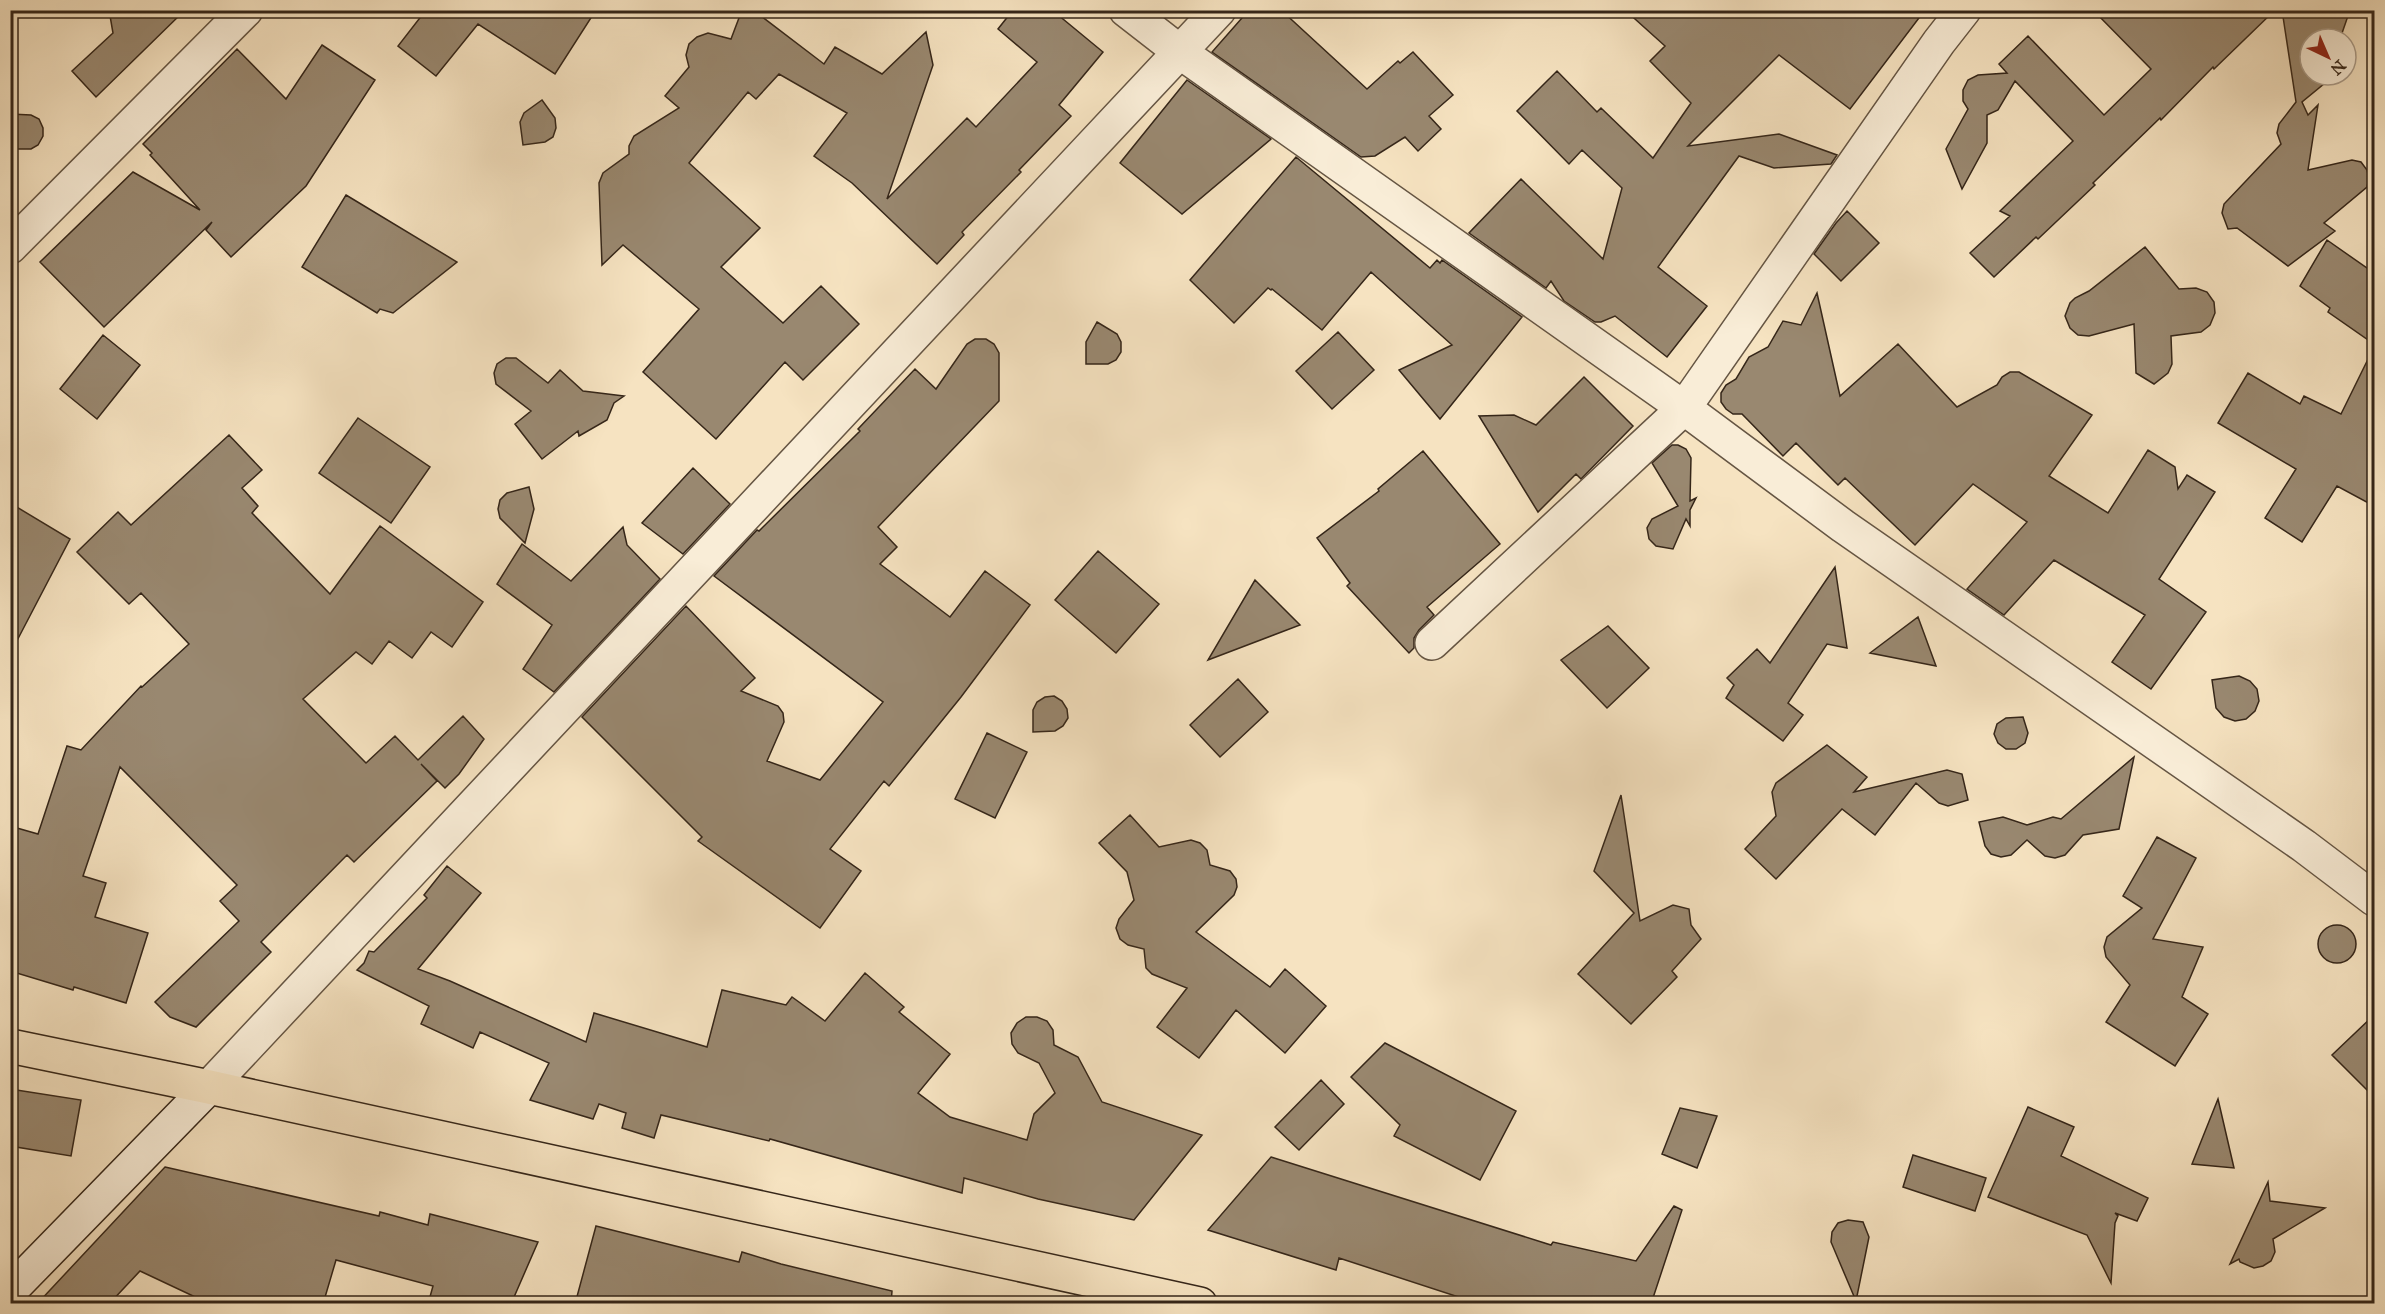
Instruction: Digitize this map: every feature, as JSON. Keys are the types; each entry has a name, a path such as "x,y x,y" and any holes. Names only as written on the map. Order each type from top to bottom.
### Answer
{"highway":[{"path":"10,1046 209,1087 1200,1304"}],"street":[{"path":"10,247 246,10"},
{"path":"1126,10 1180,52 1683,408 1843,526 2304,846 2374,899"},
{"path":"10,1291 209,1087 1219,10"},
{"path":"1432,643 1683,408 1939,42 1964,10"}],"building":[{"path":"109,10 185,10 96,97 72,71 113,33"},
{"path":"426,10 596,10 555,74 478,24 436,76 398,46"},
{"path":"742,10 761,16 824,64 835,47 882,74 926,32 933,65 887,199 967,118 976,127 1037,62 998,29 1013,10 1052,10 1103,52 1059,105 1071,116 1019,170 1021,172 962,232 964,235 937,264 852,183 814,156 847,113 779,74 756,99 748,92 689,163 760,228 721,267 783,323 821,286 859,324 803,380 785,362 716,439 643,372 699,309 623,245 602,265 599,183 603,173 629,154 629,146 634,136 679,108 665,96 689,67 686,55 689,44 697,37 708,33 731,39"},
{"path":"1249,10 1281,10 1367,89 1398,61 1400,63 1413,52 1453,95 1429,116 1441,129 1418,151 1405,137 1375,156 1361,157 1212,52"},
{"path":"1625,10 1925,10 1850,109 1779,55 1688,146 1779,134 1837,155 1831,164 1774,168 1739,156 1658,267 1707,306 1667,357 1615,316 1595,322 1564,301 1551,281 1546,288 1469,233 1521,179 1603,259 1622,188 1582,150 1569,164 1517,111 1557,71 1597,112 1601,108 1653,158 1691,103 1650,61 1665,46"},
{"path":"2093,10 2275,10 2093,183 2095,185 1994,277 1970,253 2010,216 2000,211 2073,141 2015,81 1998,110 1987,115 1987,143 1962,189 1946,149 1968,109 1963,101 1963,90 1968,80 1978,75 2007,73 1999,64 2028,36 2104,115 2151,69"},
{"path":"2282,10 2350,10 2344,27 2298,27 2298,87 2320,87 2302,102 2308,115 2318,105 2308,170 2352,160 2361,162 2369,178 2367,187 2324,223 2335,231 2288,266 2237,228 2228,229 2222,213 2224,204 2281,144 2277,133 2279,124 2296,102"},
{"path":"322,45 375,80 306,186 231,257 206,230 212,222 104,327 40,262 133,172 200,210 150,155 152,153 143,144 237,49 286,99"},
{"path":"1187,80 1271,139 1182,214 1120,163"},
{"path":"542,100 555,118 556,128 553,137 545,142 523,145 520,122 524,113"},
{"path":"10,114 31,115 39,119 43,128 43,136 38,145 31,149 10,149"},
{"path":"1296,157 1430,268 1437,260 1440,263 1442,260 1522,317 1440,419 1399,370 1452,345 1371,272 1322,330 1268,288 1234,323 1190,280"},
{"path":"346,195 457,262 393,313 380,309 377,313 302,267"},
{"path":"1847,211 1879,243 1841,281 1814,254"},
{"path":"2327,240 2374,273 2374,344 2328,312 2330,308 2300,286"},
{"path":"2145,247 2179,289 2196,288 2207,292 2214,302 2215,313 2210,325 2201,332 2171,336 2172,364 2168,373 2154,384 2136,373 2134,324 2089,336 2078,335 2070,328 2065,316 2070,303 2075,298 2089,291"},
{"path":"1817,293 1840,396 1898,344 1957,407 1997,385 2002,377 2010,372 2019,372 2092,415 2049,476 2108,513 2148,450 2175,467 2178,489 2187,475 2215,492 2159,579 2206,612 2151,689 2112,662 2145,615 2054,560 2004,615 1967,589 2027,522 1973,484 1915,545 1845,478 1838,485 1796,443 1783,456 1742,414 1733,414 1726,409 1721,402 1721,393 1726,385 1736,379 1749,357 1768,347 1783,321 1801,325"},
{"path":"1097,322 1117,334 1121,342 1121,352 1116,360 1108,364 1086,364 1086,342"},
{"path":"1338,332 1374,370 1332,409 1296,371"},
{"path":"103,335 140,365 97,419 60,389"},
{"path":"975,339 986,339 994,344 999,353 999,401 878,527 897,547 880,564 950,617 985,571 1030,605 961,697 889,786 884,781 830,849 861,871 820,928 698,841 702,837 582,717 686,606 755,678 741,691 778,706 783,713 784,722 767,761 820,780 883,702 714,576 757,530 759,531 860,431 858,429 915,369 936,389 967,344"},
{"path":"2374,347 2374,506 2337,486 2302,542 2265,518 2296,469 2218,423 2248,373 2300,404 2304,396 2341,414"},
{"path":"506,358 516,358 548,383 560,370 583,391 624,396 614,403 607,420 579,436 578,431 542,459 515,424 531,411 496,384 494,373 497,364"},
{"path":"1584,377 1633,426 1581,479 1576,474 1538,512 1479,416 1514,415 1536,425"},
{"path":"358,418 430,467 391,523 319,473"},
{"path":"229,435 262,470 242,488 258,506 252,513 330,594 380,526 483,602 452,647 431,632 412,658 389,641 372,664 356,652 303,699 366,763 395,736 418,760 463,716 484,739 459,774 445,788 421,764 437,781 354,862 347,855 261,942 271,952 196,1027 170,1017 155,1002 239,921 220,901 237,885 120,767 83,876 106,883 95,917 148,933 126,1003 74,987 73,990 10,971 10,826 38,834 67,746 81,750 141,686 189,644 141,593 129,604 77,552 118,512 131,525"},
{"path":"1672,445 1686,449 1691,458 1690,501 1696,498 1690,510 1690,526 1686,519 1673,549 1656,546 1649,539 1647,528 1652,519 1678,506 1652,463"},
{"path":"1423,451 1500,544 1427,607 1434,615 1419,630 1414,638 1414,648 1409,653 1347,586 1350,583 1317,538 1379,491 1378,489"},
{"path":"693,468 730,504 683,554 642,523"},
{"path":"529,487 534,509 525,543 500,518 498,509 500,500 507,493"},
{"path":"10,503 70,539 10,654"},
{"path":"623,527 627,545 660,579 554,692 523,669 552,625 497,584 522,544 571,581"},
{"path":"1098,551 1159,604 1116,653 1055,600"},
{"path":"1835,567 1847,648 1827,644 1788,703 1803,715 1783,741 1726,698 1734,685 1727,678 1757,649 1770,663"},
{"path":"1255,580 1300,625 1208,660"},
{"path":"1918,617 1936,666 1870,653"},
{"path":"1608,626 1649,668 1607,708 1561,660"},
{"path":"2239,676 2250,681 2257,689 2259,701 2255,711 2246,719 2235,721 2224,717 2216,708 2212,680"},
{"path":"1238,679 1268,712 1220,757 1190,725"},
{"path":"1054,696 1062,701 1067,709 1068,718 1063,726 1055,731 1033,732 1033,710 1037,702 1045,697"},
{"path":"2023,717 2028,733 2025,743 2016,749 2006,749 1998,743 1994,734 1997,724 2006,718"},
{"path":"987,733 1027,752 995,818 955,799"},
{"path":"1827,745 1867,777 1854,792 1947,770 1962,774 1968,800 1948,806 1939,803 1916,783 1875,835 1842,809 1776,879 1745,849 1776,816 1772,792 1776,783"},
{"path":"2134,757 2119,829 2083,835 2065,855 2055,858 2045,856 2027,840 2011,855 2001,857 1991,854 1985,846 1979,822 2003,817 2027,825 2053,817 2061,819"},
{"path":"1621,795 1640,921 1673,905 1689,909 1691,925 1701,939 1672,971 1677,977 1631,1024 1578,974 1634,913 1594,871"},
{"path":"1130,815 1159,847 1191,840 1200,843 1207,850 1210,865 1230,871 1236,879 1237,887 1234,895 1196,932 1270,987 1285,969 1326,1006 1285,1053 1236,1010 1199,1058 1157,1027 1187,988 1152,974 1146,968 1144,949 1128,945 1120,939 1116,928 1119,919 1134,900 1127,872 1099,843"},
{"path":"2157,837 2196,858 2153,939 2203,947 2182,997 2208,1014 2175,1066 2106,1022 2130,985 2106,957 2104,947 2107,937 2142,908 2123,896"},
{"path":"447,866 481,893 418,969 586,1042 594,1013 707,1047 722,990 786,1005 792,997 825,1021 865,973 904,1007 899,1012 950,1054 918,1093 950,1117 1027,1140 1034,1114 1055,1093 1039,1063 1018,1053 1012,1044 1011,1033 1017,1023 1026,1017 1037,1017 1047,1021 1053,1030 1054,1045 1078,1057 1102,1102 1202,1135 1134,1220 1038,1199 964,1178 962,1193 770,1139 769,1141 661,1115 654,1138 622,1128 626,1113 599,1104 593,1119 530,1100 549,1063 480,1032 473,1048 421,1024 429,1006 357,970 364,963 369,951 374,952 427,898 424,895"},
{"path":"2337,925 2350,931 2356,944 2350,957 2337,963 2324,957 2318,944 2324,931"},
{"path":"2374,1015 2374,1097 2332,1055"},
{"path":"1385,1043 1516,1111 1480,1180 1394,1136 1400,1125 1351,1077"},
{"path":"1321,1080 1344,1104 1299,1150 1275,1127"},
{"path":"10,1089 81,1100 71,1156 10,1146"},
{"path":"2218,1099 2234,1168 2192,1164"},
{"path":"2028,1107 2074,1127 2061,1156 2148,1198 2137,1221 2115,1213 2118,1216 2115,1223 2111,1283 2087,1235 1988,1197"},
{"path":"1680,1108 1717,1116 1697,1168 1662,1154"},
{"path":"1913,1155 1986,1178 1975,1211 1903,1187"},
{"path":"1271,1157 1551,1245 1553,1242 1636,1261 1674,1206 1682,1210 1651,1304 1480,1304 1339,1258 1336,1270 1208,1230"},
{"path":"165,1167 379,1216 380,1212 428,1225 430,1214 538,1242 511,1304 428,1304 433,1286 336,1260 323,1304 210,1304 140,1271 109,1304 37,1304"},
{"path":"2268,1182 2270,1201 2325,1208 2273,1239 2275,1252 2271,1261 2263,1266 2254,1268 2240,1262 2239,1259 2230,1264"},
{"path":"1848,1220 1863,1222 1869,1237 1856,1301 1831,1242 1832,1232 1838,1223"},
{"path":"596,1226 739,1262 742,1252 781,1264 892,1291 891,1304 575,1304"}]}
